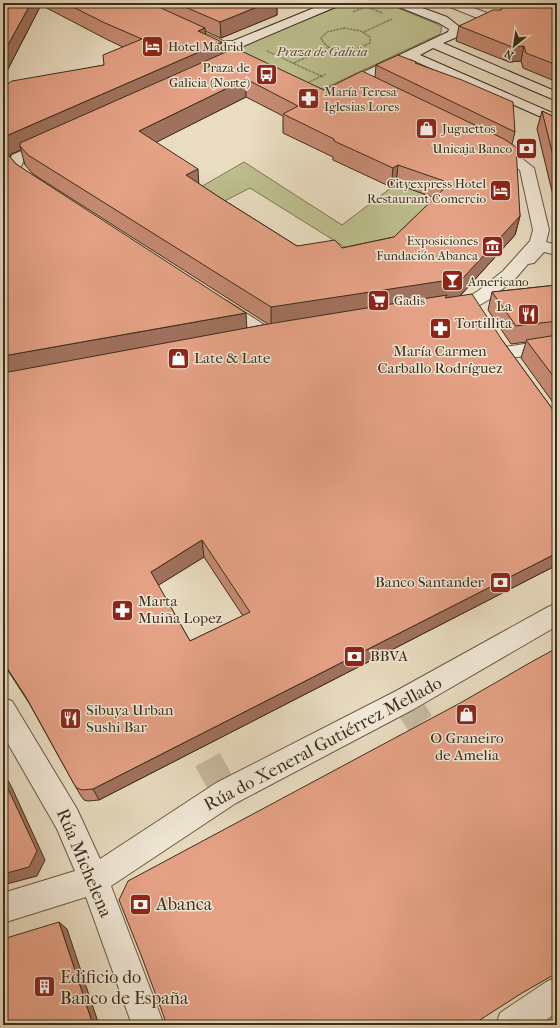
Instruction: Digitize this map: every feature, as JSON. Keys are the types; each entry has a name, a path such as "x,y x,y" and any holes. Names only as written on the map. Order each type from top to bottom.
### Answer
{"street":[{"path":"181,27 221,45 236,44 305,11 335,3"},
{"path":"330,84 344,87 364,83 411,55 453,34 455,28 443,20 398,3"},
{"path":"449,3 494,20"},
{"path":"236,44 232,50 234,60 265,71"},
{"path":"434,44 557,97"},
{"path":"411,55 557,120"},
{"path":"506,97 514,89 530,86"},
{"path":"27,178 9,168 17,158 59,139"},
{"path":"432,308 476,308 484,295 509,275 538,242 541,230 527,168 506,154 477,139"},
{"path":"538,242 557,246"},
{"path":"498,302 484,303 504,286 540,246 557,250"},
{"path":"208,296 276,334 246,339"},
{"path":"518,371 501,347 557,345"},
{"name":"Rúa do Xeneral Gutiérrez Mellado","path":"3,908 94,880 226,793 406,700 557,614"},
{"name":"Rúa Michelena","path":"3,710 67,819 94,880 148,1025"},
{"path":"512,1025 557,993"}],"path":[{"path":"363,32 394,18"},
{"path":"344,28 363,32 370,37 371,40 370,43 362,48 341,50 329,47 324,44 321,38 327,32 344,28"},
{"path":"294,63 329,47"},
{"path":"261,48 294,63 330,84"}],"green space":[{"name":"Praza de Galicia","path":"348,3 386,3 437,24 442,27 440,34 325,88 317,89 241,51 245,44"},
{"path":"244,162 342,225 396,184 447,202 367,261 250,188 209,209 199,188"}],"building":[{"path":"3,3 31,3 3,54"},
{"path":"65,3 150,3 205,28 198,31 222,42 6,136 3,144 3,87 12,81 104,65 103,55 142,39"},
{"path":"176,3 267,3 220,22"},
{"path":"506,3 557,3 557,65 526,53 524,46 512,47 459,26 493,10 501,10"},
{"path":"235,48 324,90 362,71 504,139 516,147 520,216 463,278 271,307 28,155 20,146 20,143","holes":["246,79 298,106 283,114 334,139 334,141 393,168 398,165 450,183 394,237 342,248 335,240 297,246 186,175 198,169 139,131"]},
{"path":"398,55 513,102 515,132 376,65"},
{"path":"542,111 557,118 557,172"},
{"path":"3,149 16,164 246,313 3,356"},
{"path":"557,285 557,321 516,326 492,292"},
{"path":"472,294 502,340 557,414 557,553 93,789 82,790 77,788 26,697 3,662 3,373 268,324 447,295 445,298","holes":["202,540 250,612 190,641 151,572"]},
{"path":"557,335 557,381 526,340"},
{"path":"557,648 557,973 522,993 472,1025 167,1025 119,900 128,881 462,702"},
{"path":"3,778 37,851 29,867 3,874"},
{"name":"Edificio do Banco de España","path":"59,922 93,1025 3,1025 3,939"}],"tunnel":[{"path":"405,700 438,750"},
{"path":"187,723 226,793"}],"place":[{"name":"Hotel Madrid","path":"152,46"},
{"name":"Praza de Galicia (Norte)","path":"266,74"},
{"name":"María Teresa Iglesias Lores","path":"309,98"},
{"name":"Juguettos","path":"426,128"},
{"name":"Unicaja Banco","path":"527,148"},
{"name":"Cityexpress Hotel Restaurant Comercio","path":"501,190"},
{"name":"Exposiciones Fundación Abanca","path":"493,247"},
{"name":"Americano","path":"453,281"},
{"name":"Gadis","path":"378,300"},
{"name":"La Tortillita","path":"528,315"},
{"name":"María Carmen Carballo Rodríguez","path":"440,328"},
{"name":"Late & Late","path":"179,358"},
{"name":"Banco Santander","path":"500,582"},
{"name":"Marta Muiña Lopez","path":"122,610"},
{"name":"BBVA","path":"354,656"},
{"name":"O Graneiro de Amelia","path":"467,715"},
{"name":"Sibuya Urban Sushi Bar","path":"71,719"},
{"name":"Abanca","path":"140,904"},
{"name":"Edificio do Banco de España","path":"45,987"}]}
